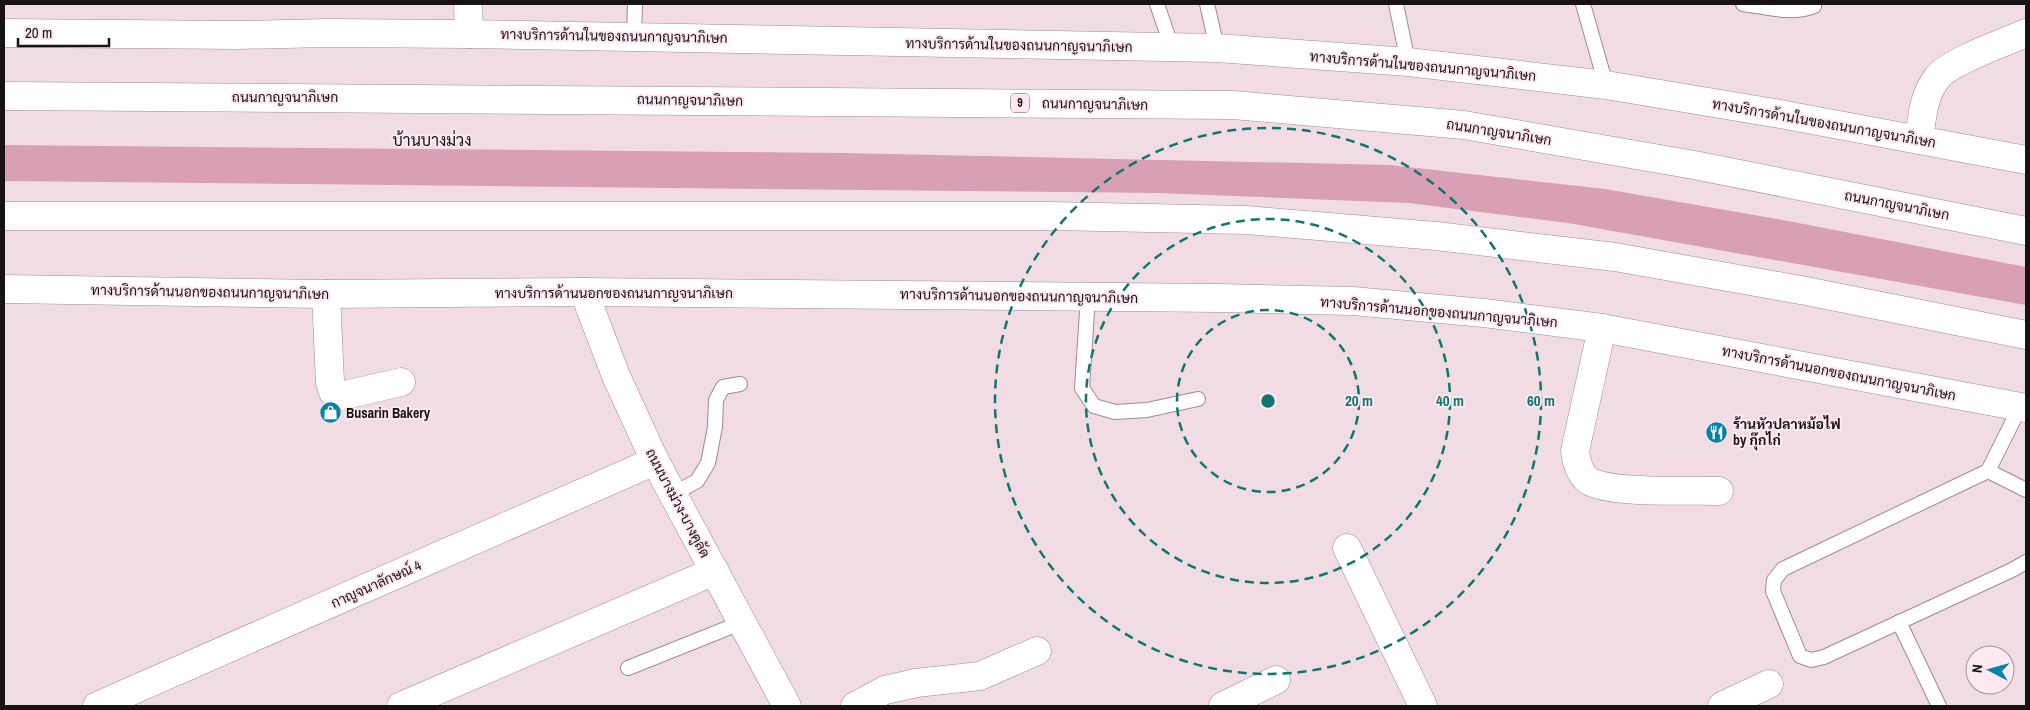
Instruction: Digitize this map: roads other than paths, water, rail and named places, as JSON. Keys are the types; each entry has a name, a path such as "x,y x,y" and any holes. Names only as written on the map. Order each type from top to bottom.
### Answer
{"main road":[{"path":"468,4 469,34"},
{"name":"ทางบริการด้านในของถนนกาญจนาภิเษก","path":"4,34 469,34 1217,48 1408,62 1606,85 1780,114 2026,160"},
{"path":"1919,140 1924,103 1937,76 1956,64 2026,34"},
{"name":"ถนนกาญจนาภิเษก","path":"4,96 1233,105 1464,125 1694,165 2026,231"},
{"path":"4,216 1051,216 1246,220 1436,236 1615,257 1806,291 2026,335"},
{"name":"ทางบริการด้านนอกของถนนกาญจนาภิเษก","path":"4,289 326,294 584,292 1353,301 1484,313 1602,328 2023,408"},
{"name":"ถนนบางม่วง-บางคูลัด","path":"584,292 616,376 654,461 787,706"},
{"path":"326,294 330,382 333,392 341,396 401,382"},
{"path":"1602,328 1575,451 1576,462 1580,468 1589,480 1615,489 1719,491"},
{"name":"กาญจนาลักษณ์ 4","path":"97,706 654,461"},
{"path":"1347,548 1423,706"},
{"path":"401,706 715,571"},
{"path":"855,706 885,690 900,686 937,679 980,676 1037,651"},
{"path":"1223,706 1276,680"},
{"path":"1722,706 1769,684"}],"lane":[{"path":"634,36 635,4"},
{"path":"1157,4 1172,48"},
{"path":"1208,4 1217,48"},
{"path":"1396,4 1408,62"},
{"path":"1583,4 1606,85"},
{"path":"1743,4 1790,11 1805,9 1814,6 1814,4"},
{"path":"1088,297 1082,388 1094,406 1116,412 1147,410 1198,399"},
{"path":"673,494 697,480 708,464 715,427 716,400 724,387 740,384"},
{"path":"2023,408 1988,471 1783,570 1774,580 1772,591 1800,656 1811,660 1824,657 2026,562"},
{"path":"1988,471 2026,490"},
{"path":"628,668 743,622"},
{"path":"1899,622 1940,706"}],"place":[{"name":"Busarin Bakery","path":"330,413"},
{"name":"ร้านหัวปลาหม้อไฟ by กุ๊กไก่","path":"1717,432"}],"district":[{"name":"บ้านบางม่วง","path":"432,140"}]}
